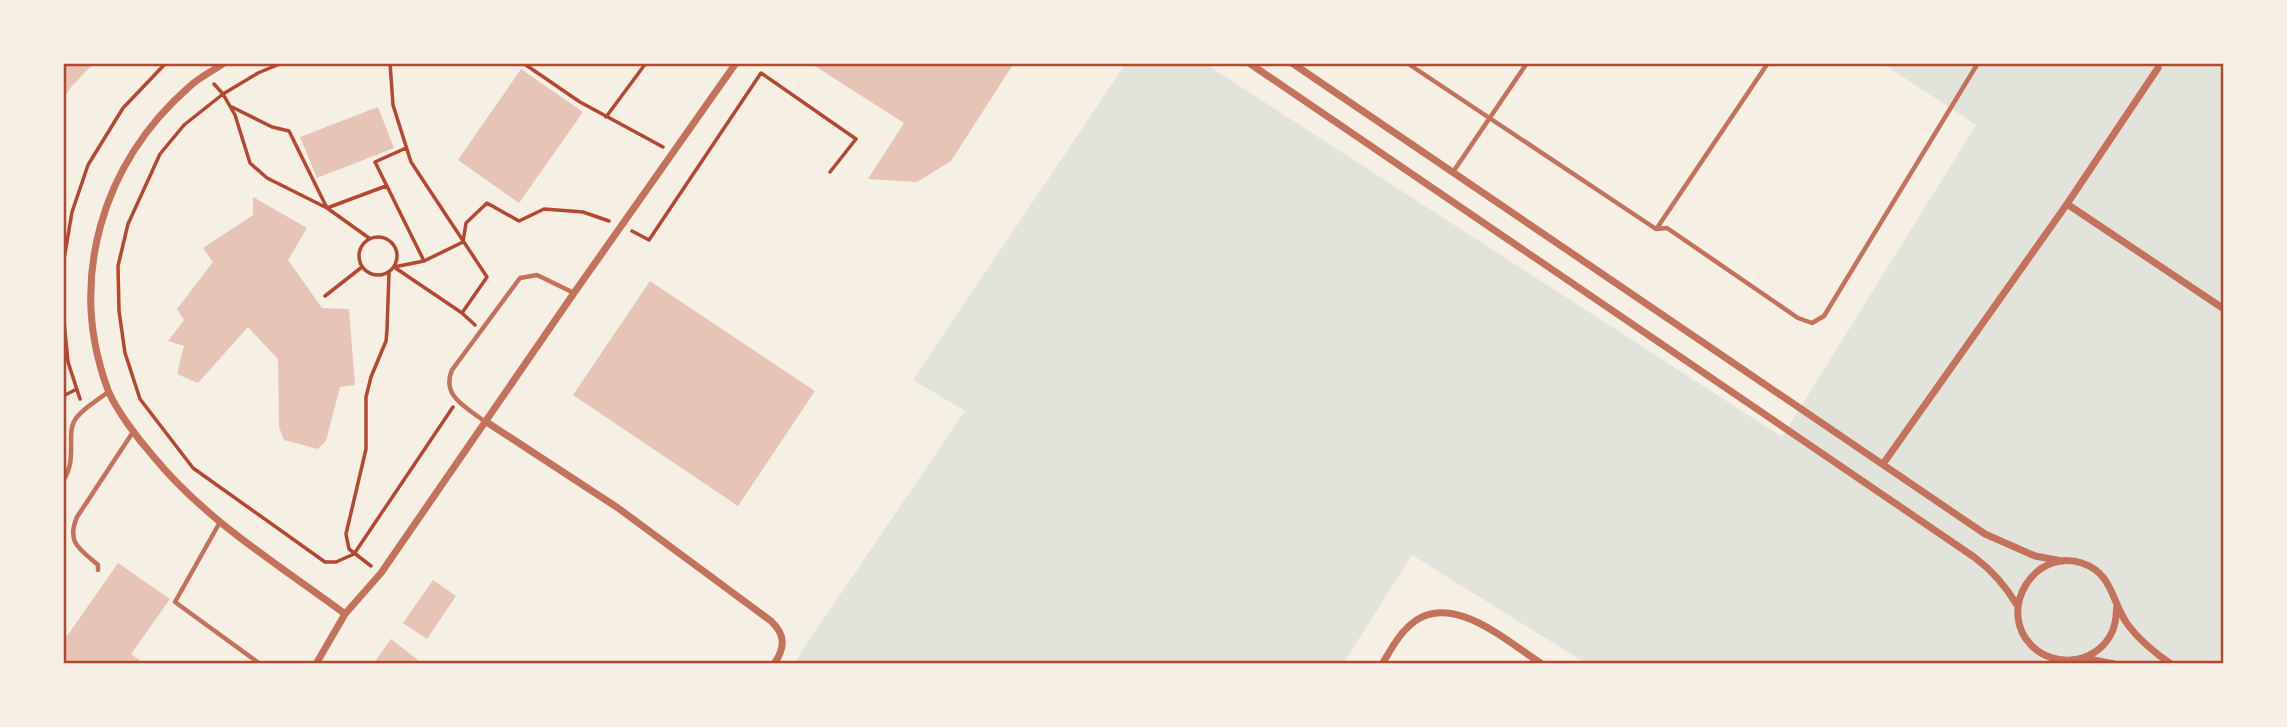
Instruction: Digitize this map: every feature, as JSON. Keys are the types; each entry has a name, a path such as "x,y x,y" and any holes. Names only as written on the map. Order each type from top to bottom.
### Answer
{"street":[{"path":"224,63 191,85 153,122 126,164 107,202 93,250 90,300 97,349 109,392 153,456 190,496 220,522 345,614"},
{"path":"316,664 345,614 381,573 736,63"},
{"path":"1249,63 1974,556 1992,570 2017,605"},
{"path":"1294,63 1985,534 2035,556 2081,563 2099,572 2111,587 2117,606 2138,638 2171,664"},
{"path":"1883,464 2067,204 2158,68"},
{"path":"2067,204 2224,309"},
{"path":"485,421 618,508 771,621 779,628 783,637 783,647 774,664"},
{"path":"2062,561 2046,566 2032,575 2022,589 2017,605 2018,620 2023,635 2032,646 2057,660 2083,658 2098,650 2109,638 2116,622 2117,606"},
{"path":"1382,664 1409,625 1421,617 1451,612 1465,615 1542,664"},
{"path":"2039,664 2045,655"},
{"path":"2083,658 2114,664"}],"lane":[{"path":"1407,63 1656,229 1667,228 1807,323 1818,321 1824,316 1979,63"},
{"path":"1453,172 1527,63"},
{"path":"1656,229 1768,63"},
{"path":"485,421 457,400 449,389 448,379 452,369 520,278 537,275 574,293"},
{"path":"63,481 71,468 72,426 76,417 109,392"},
{"path":"98,570 98,565 80,551 73,540 72,528 134,430"},
{"path":"220,522 174,601 260,664"}],"path":[{"path":"63,265 72,212 88,165 123,108 166,63"},
{"path":"282,63 258,73 223,94 184,125 160,154 128,224 118,266 119,311 125,353 140,399 192,468 325,562 336,562 354,554 457,400"},
{"path":"390,63 393,105 411,162 487,277 462,313"},
{"path":"523,63 606,117 674,153"},
{"path":"606,117 646,63"},
{"path":"761,73 856,139 830,172"},
{"path":"223,94 230,106 250,163 267,178 327,208 369,238"},
{"path":"230,106 272,127 289,131 327,208"},
{"path":"407,148 375,162 424,261"},
{"path":"327,208 386,186"},
{"path":"464,242 466,223 487,203"},
{"path":"383,237 395,246 397,260 394,267 389,272 374,275 362,267 358,259 363,243 369,238 383,237"},
{"path":"394,267 424,261 464,242"},
{"path":"325,296 362,267"},
{"path":"394,267 462,313 480,330"},
{"path":"381,573 354,554 346,534 366,449 368,386 386,341 389,272"},
{"path":"63,311 68,362 84,411"},
{"path":"63,396 76,389"}],"shaded area":[{"path":"1126,63 1204,63 1782,437 1976,125 1882,63 2224,63 2224,664 1587,664 1412,555 1343,664 793,664 965,411 913,380"}],"building":[{"path":"65,63 94,63 63,99 63,66"},
{"path":"810,63 1007,63 1012,66 951,161 917,182 868,179 904,123"},
{"path":"521,69 583,112 519,203 458,160"},
{"path":"378,107 394,148 317,178 300,137"},
{"path":"253,197 307,228 288,260 322,308 349,309 355,385 340,387 326,441 318,449 284,440 279,427 278,359 248,327 198,383 177,374 184,346 168,341 184,320 177,309 213,262 203,248 253,215"},
{"path":"650,281 815,391 738,506 573,395"},
{"path":"118,563 170,599 131,654 145,664 63,664 63,642"},
{"path":"433,580 456,596 427,639 403,623"},
{"path":"391,639 418,660 415,664 373,664"}]}
